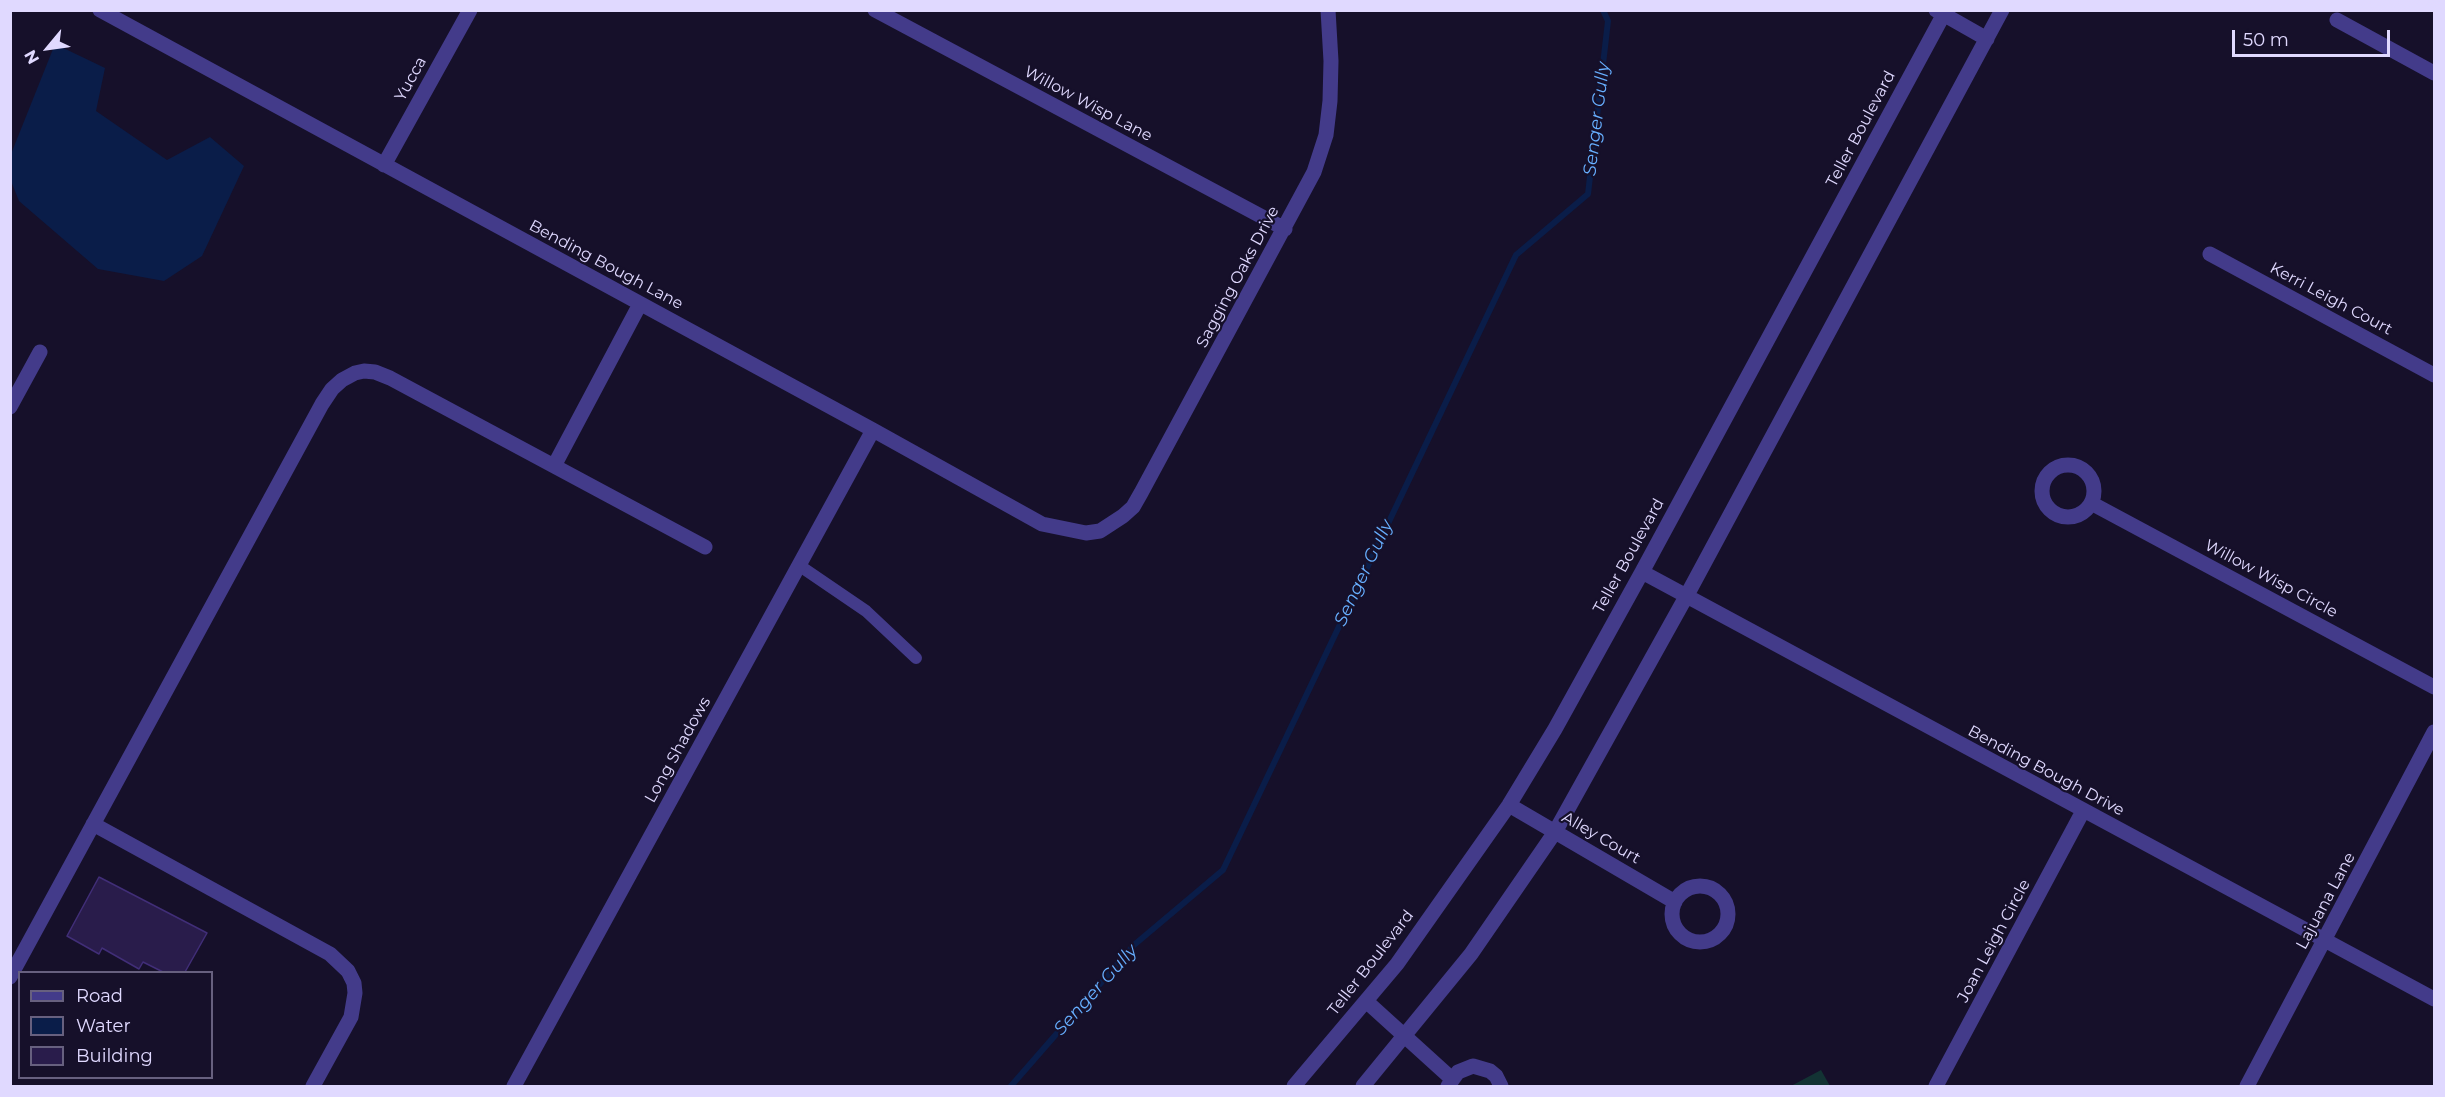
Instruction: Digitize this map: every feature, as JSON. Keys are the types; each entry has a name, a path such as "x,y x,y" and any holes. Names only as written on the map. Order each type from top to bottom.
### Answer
{"street":[{"name":"Bending Bough Lane","path":"100,10 1042,524 1086,533 1100,531"},
{"name":"Yucca","path":"384,165 470,10"},
{"name":"Willow Wisp Lane","path":"875,10 1285,229"},
{"name":"Sagging Oaks Drive","path":"1100,531 1133,507 1142,493 1314,172 1326,135 1331,62 1328,10"},
{"path":"1363,1086 1471,954 1555,832 1687,595 2002,10"},
{"path":"1942,12 1987,39"},
{"name":"Teller Boulevard","path":"1294,1086 1396,964 1509,805 1555,729 1642,572 1942,12"},
{"path":"2337,20 2434,74"},
{"name":"Kerri Leigh Court","path":"2210,254 2434,375"},
{"path":"554,466 640,304"},
{"path":"10,407 40,352"},
{"path":"10,977 322,404 332,389 342,380 364,371 390,378 705,548"},
{"name":"Long Shadows","path":"514,1086 873,430"},
{"name":"Willow Wisp Circle","path":"2091,503 2434,687"},
{"name":"Bending Bough Drive","path":"1642,572 2434,999"},
{"name":"Lajuana Lane","path":"2247,1086 2434,732"},
{"name":"Alley Court","path":"1509,805 1676,902"},
{"name":"Joan Leigh Circle","path":"1936,1086 2083,811"},
{"path":"93,824 330,954 348,970 354,983 354,1005 351,1017 313,1086"},
{"path":"1366,1001 1450,1082 1465,1068 1482,1067 1496,1077 1501,1086"}],"lane":[{"path":"800,566 866,611 916,658"}],"green space":[{"path":"1821,1070 1830,1086 1791,1086"}],"water":[{"path":"55,44 105,68 96,111 167,160 210,137 244,166 202,256 164,281 98,269 19,201 11,181 11,154"}],"building":[{"path":"99,877 207,933 186,971 161,971 143,962 139,969 102,948 99,954 67,936"}],"waterway":[{"name":"Senger Gully","path":"1011,1086 1134,945 1223,870 1516,255 1588,194 1608,21 1603,10"}]}
